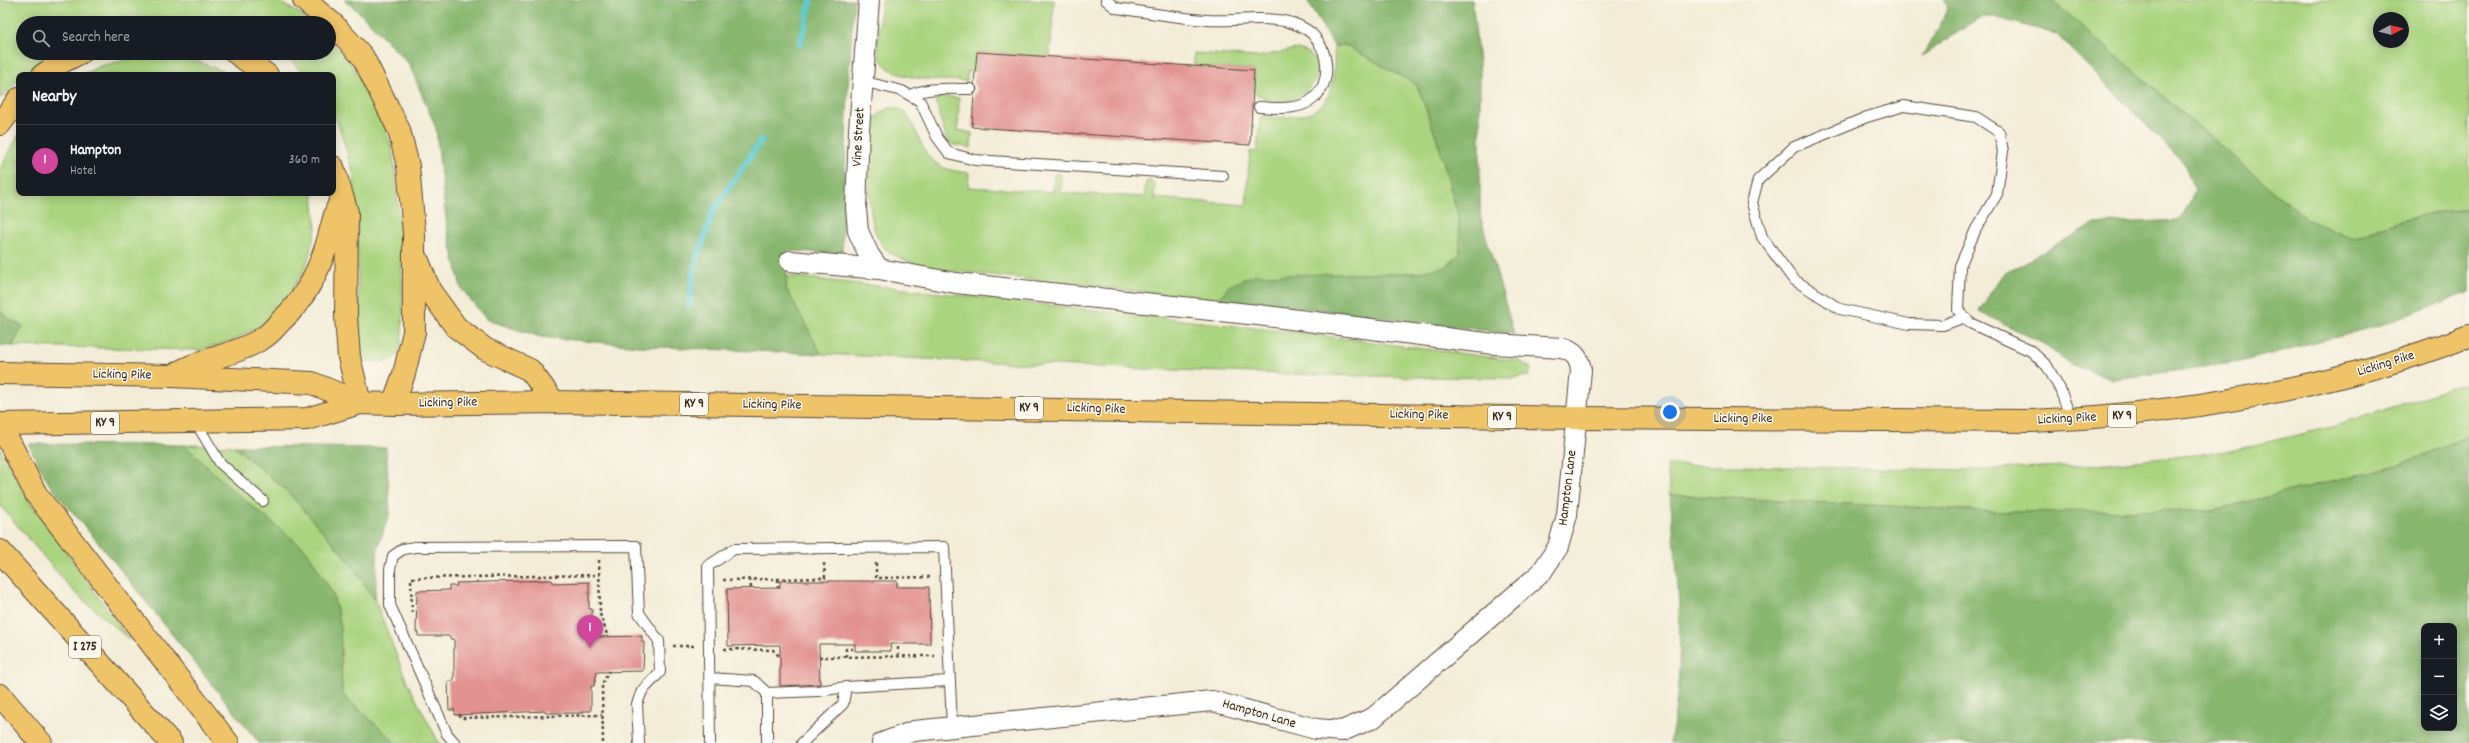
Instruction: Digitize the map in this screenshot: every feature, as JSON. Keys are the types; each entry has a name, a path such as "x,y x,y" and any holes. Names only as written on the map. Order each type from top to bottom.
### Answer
{"main road":[{"path":"304,0 323,16"},
{"path":"336,27 364,58 399,130 412,194 414,332 404,374 393,404"},
{"path":"48,72 68,60"},
{"path":"246,60 264,72"},
{"path":"0,124 16,103"},
{"path":"336,177 347,212 346,317 349,357 360,403"},
{"path":"172,376 190,365 227,356 264,338 295,308 315,272 326,246 333,217 342,197"},
{"path":"413,244 430,291 456,327 485,349 530,370 554,402"},
{"name":"Licking Pike","path":"0,424 307,419 360,403 554,402 1576,418 2071,419 2174,410 2244,400 2313,385 2392,364 2469,336"},
{"name":"Licking Pike","path":"0,373 172,376 312,383 360,403"},
{"path":"0,424 36,494 228,743"},
{"name":"I 275","path":"0,552 171,743"},
{"path":"0,695 40,743"}],"street":[{"name":"Vine Street","path":"869,0 862,82 856,208 858,231 869,255 879,269"},
{"name":"Hampton Lane","path":"790,262 879,269 956,283 1250,314 1494,344 1562,348 1572,351 1579,362 1581,370 1567,515 1558,546 1541,573 1373,718 1342,730 1316,729 1212,701 914,731 882,743"}],"lane":[{"path":"1106,0 1116,8 1207,20 1264,20 1291,23 1312,34 1326,60 1327,77 1314,98 1298,106 1280,108 1259,107"},
{"path":"862,82 902,91 920,101 937,137 949,153 975,160 1224,176"},
{"path":"910,95 938,89 971,90"},
{"path":"1964,317 1943,325 1909,324 1840,310 1793,279 1762,237 1752,203 1758,180 1794,147 1867,117 1904,106 1976,117 1999,132 2003,151 1997,194 1976,229 1960,266 1958,310 1970,322 2031,351 2047,366 2060,389 2071,419"},
{"path":"195,421 220,463 264,501"},
{"path":"454,743 447,734 392,612 390,569 393,556 403,549 415,546 636,546 639,613 652,629 659,647 660,672 642,691 636,704 639,743"},
{"path":"710,743 708,566 734,549 944,547 952,727"},
{"path":"710,678 754,681 767,693 818,691 846,687 949,681"},
{"path":"802,743 843,704 846,687"},
{"path":"767,693 767,743"}],"path":[{"path":"598,546 600,614 608,636"},
{"path":"723,587 723,580 824,579 824,563 831,562"},
{"path":"868,562 876,562 876,578 935,576"},
{"path":"412,618 411,578 599,575"},
{"path":"750,579 751,588"},
{"path":"778,579 778,588"},
{"path":"724,642 724,650 773,650 780,657"},
{"path":"898,644 898,656"},
{"path":"659,647 709,646"},
{"path":"819,658 935,656 935,648"},
{"path":"846,657 846,649 855,649"},
{"path":"603,743 602,684 609,671"},
{"path":"460,714 461,718 602,715"}],"green space":[{"path":"0,0 275,0 303,16 16,16 16,60 41,60 27,72 16,72 16,83 0,99"},
{"path":"344,0 854,0 848,86 842,253 788,251 786,288 821,354 640,346 541,337 487,320 461,288 447,228 436,128 409,64 361,14"},
{"path":"882,0 1054,0 1050,57 977,52 975,71 967,71 967,81 916,78 903,75 892,70 883,63 878,53 878,35"},
{"path":"1307,0 1472,0 1480,73 1480,215 1514,334 1314,309 1218,300 1229,286 1253,275 1415,273 1446,267 1460,254 1459,219 1438,142 1417,85 1345,45 1334,46"},
{"path":"1943,0 2051,0 2305,218 2352,239 2395,223 2424,215 2454,210 2469,210 2469,292 2384,324 2240,362 2114,379 2073,365 2038,341 1979,311 2002,275 2095,224 2181,220 2195,191 2184,163 2056,34 1994,17 1981,17 1922,56 1940,25 1948,7"},
{"path":"2051,0 2469,0 2469,210 2439,212 2409,218 2352,239 2305,218"},
{"path":"1345,45 1417,85 1438,142 1459,220 1460,254 1446,267 1415,273 1339,274 1229,286 1218,300 936,269 896,256 884,247 878,238 871,213 869,184 871,132 873,121 880,113 889,108 900,109 906,114 911,121 924,149 930,158 937,164 948,169 969,173 968,187 1053,192 1054,175 1058,173 1061,175 1061,193 1144,197 1146,182 1150,180 1155,184 1154,198 1246,205 1250,151 1257,152 1260,117 1297,116 1311,112 1321,106 1328,97 1332,84 1334,46"},
{"path":"336,47 350,63 367,88 380,116 391,146 394,161 399,217 403,315 402,339 399,352 393,359 376,362 367,361 359,353 357,206 353,172 336,120 336,72 301,72 290,60 336,60"},
{"path":"1297,49 1311,55 1317,65 1316,76 1310,87 1299,96 1285,101 1269,100 1253,91 1254,70 1194,66 1194,53 1257,57"},
{"path":"126,60 194,60 225,72 87,72 100,66"},
{"path":"934,95 959,98 958,130 972,133 971,148 951,144 945,135"},
{"path":"16,140 16,196 313,196 316,229 306,267 285,303 262,325 230,342 199,350 12,346 18,336 0,310 0,169"},
{"path":"787,276 1308,334 1520,361 1531,368 1529,376 1513,378 1426,377 1167,370 821,354 786,288"},
{"path":"0,310 8,319 23,326 12,346 0,345"},
{"path":"2469,382 2469,436 2402,464 2213,510 2007,512 1670,495 1667,465 1976,470 2108,464 2230,451 2335,426"},
{"path":"2469,436 2469,743 1670,743 1675,712 1680,651 1678,588 1670,495 2007,512 2213,510 2402,464"},
{"path":"28,444 184,445 232,490 306,550 332,592 340,622 342,694 396,743 259,743 112,559 49,484"},
{"path":"184,445 234,446 287,491 349,561 375,600 407,682 439,743 396,743 342,694 340,622 332,592 306,550 232,490"},
{"path":"234,446 386,448 390,513 378,546 375,600 349,561 287,491"},
{"path":"0,448 32,505 129,639 73,591 0,505"}],"building":[{"path":"977,52 1254,70 1250,145 972,127 974,95 977,89 974,84"},
{"path":"552,580 553,583 589,582 589,609 592,609 592,630 596,630 596,637 642,636 642,642 644,642 643,671 597,672 594,686 591,686 591,711 583,711 583,713 546,713 546,711 455,715 455,710 449,710 448,681 454,681 454,639 450,639 450,636 418,636 418,632 416,632 417,591 449,590 449,586 457,586 456,583"},
{"path":"780,581 897,581 897,587 929,587 930,644 890,644 891,651 855,651 855,644 819,644 820,684 780,686 780,645 728,646 727,589 780,588"}],"waterway":[{"path":"800,45 811,0"},
{"path":"689,305 694,268 713,211 762,139"}],"place":[{"name":"Hampton","path":"590,648"}]}
